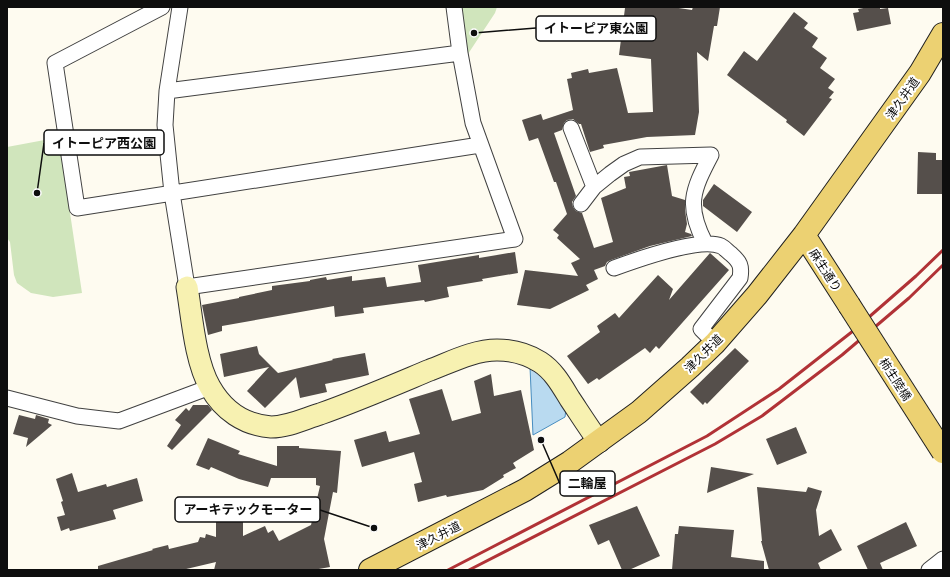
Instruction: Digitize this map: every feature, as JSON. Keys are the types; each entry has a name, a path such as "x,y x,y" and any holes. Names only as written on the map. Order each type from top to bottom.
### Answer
{"main road":[{"name":"津久井道","path":"370,570 525,490 570,462 639,412 715,343 757,295 804,235 920,73 943,34"},
{"name":"麻生通り","path":"804,235 849,305"},
{"name":"柿生陸橋","path":"849,305 943,452"}],"street":[{"path":"162,7 55,63 76,208 480,145"},
{"path":"180,7 167,91 165,125 172,193 197,350 203,373 220,402 231,413 243,420 271,426 288,425 332,410 458,359 480,352 496,350 512,351 541,363 553,374 599,442"},
{"path":"187,287 515,239 473,123 460,53 454,7"},
{"path":"167,91 460,53"},
{"path":"571,128 594,187"},
{"path":"581,204 594,187 624,164 640,158 711,155 694,191 693,205 697,228 705,243"},
{"path":"614,268 647,256 705,243 722,246 737,260 741,268 740,278 701,329 715,343"},
{"path":"7,398 76,416 119,422 210,387"},
{"path":"929,570 943,559"}],"green space":[{"path":"462,7 497,7 495,13 468,54"},
{"path":"50,139 60,146 82,293 53,297 31,293 17,283 14,275 10,242 7,238 7,147"}],"water":[{"path":"530,367 548,382 566,409 565,417 533,435"}],"building":[{"path":"672,7 692,10 693,7 720,7 717,26 714,26 708,61 697,52 699,112 695,135 647,137 603,145 604,148 590,152 581,124 573,119 567,120 564,123 562,130 554,133 576,196 572,202 573,207 576,211 582,213 594,248 613,242 601,198 626,188 624,177 630,176 629,172 667,165 672,196 685,200 687,224 685,232 691,234 692,236 650,246 607,262 605,266 594,270 598,279 586,285 589,290 550,309 517,305 525,270 578,276 571,263 580,259 557,238 559,235 553,230 567,214 538,138 529,141 522,120 541,114 543,120 573,110 567,79 572,78 571,73 588,69 589,73 617,68 628,113 653,112 651,59 619,55 625,8"},
{"path":"880,7 880,9 888,8 891,24 857,31 853,13 859,12 858,9"},
{"path":"794,12 808,23 804,28 818,38 812,47 827,58 820,68 835,79 828,88 834,92 829,98 832,99 804,136 786,122 787,120 727,75 744,51 757,61"},
{"path":"918,152 936,153 936,160 943,160 943,194 917,194"},
{"path":"714,184 752,212 737,232 703,206 703,200"},
{"path":"515,252 518,273 447,287 449,297 425,302 424,300 363,308 364,313 335,317 334,306 222,326 222,331 208,335 202,305 272,290 272,286 310,281 326,277 327,280 352,276 352,281 385,277 387,287 421,282 418,265 479,255 479,258"},
{"path":"710,253 729,270 659,349 656,346 650,353 645,348 599,380 597,378 588,384 567,356 600,332 597,326 615,313 619,318 658,275 673,289 669,300"},
{"path":"257,346 259,354 278,373 333,360 332,359 365,353 369,375 325,384 327,392 300,398 296,377 265,408 247,391 269,367 224,377 220,354"},
{"path":"735,348 749,361 707,404 705,402 703,405 690,392"},
{"path":"491,374 494,396 521,390 534,450 513,463 516,468 503,475 504,477 483,490 447,497 446,495 418,502 414,484 422,482 414,452 362,467 354,440 386,431 389,442 420,434 409,399 442,389 452,421 481,413 474,381"},
{"path":"193,405 208,405 212,410 172,450 167,446 181,425 175,420 186,408 189,411"},
{"path":"19,415 35,419 36,415 49,419 48,423 52,425 26,447 28,438 13,434"},
{"path":"796,427 807,453 777,465 766,439"},
{"path":"208,438 240,451 238,454 277,466 277,446 299,446 299,448 341,451 337,493 333,492 324,539 330,567 313,570 214,570 216,562 182,570 98,570 98,566 153,550 152,549 168,545 169,549 198,542 200,537 205,538 206,534 216,537 216,515 243,515 243,536 265,526 268,533 273,530 279,541 311,525 320,486 316,485 316,478 271,478 268,487 239,479 211,467 209,470 196,465"},
{"path":"711,467 754,474 707,493"},
{"path":"72,473 78,492 106,484 107,487 137,478 143,501 113,510 116,519 70,531 69,528 61,531 57,517 65,515 61,502 63,501 56,479"},
{"path":"757,487 806,492 808,487 822,491 816,510 819,536 831,529 842,550 818,563 821,570 769,570 761,541"},
{"path":"637,506 660,556 629,570 622,570 609,540 598,545 589,525"},
{"path":"906,522 917,546 880,563 883,570 868,570 857,546"},
{"path":"679,526 734,530 731,557 764,561 764,570 672,570 675,534 678,534"}],"railway":[{"path":"448,570 707,436 779,389 853,331 916,276 943,250"},
{"path":"469,570 715,444 762,416 842,355 909,298 943,265"}],"place":[{"name":"イトーピア東公園","path":"474,33"},
{"name":"イトーピア西公園","path":"37,193"},
{"name":"二輪屋","path":"541,440"},
{"name":"アーキテックモーター","path":"374,528"}]}
